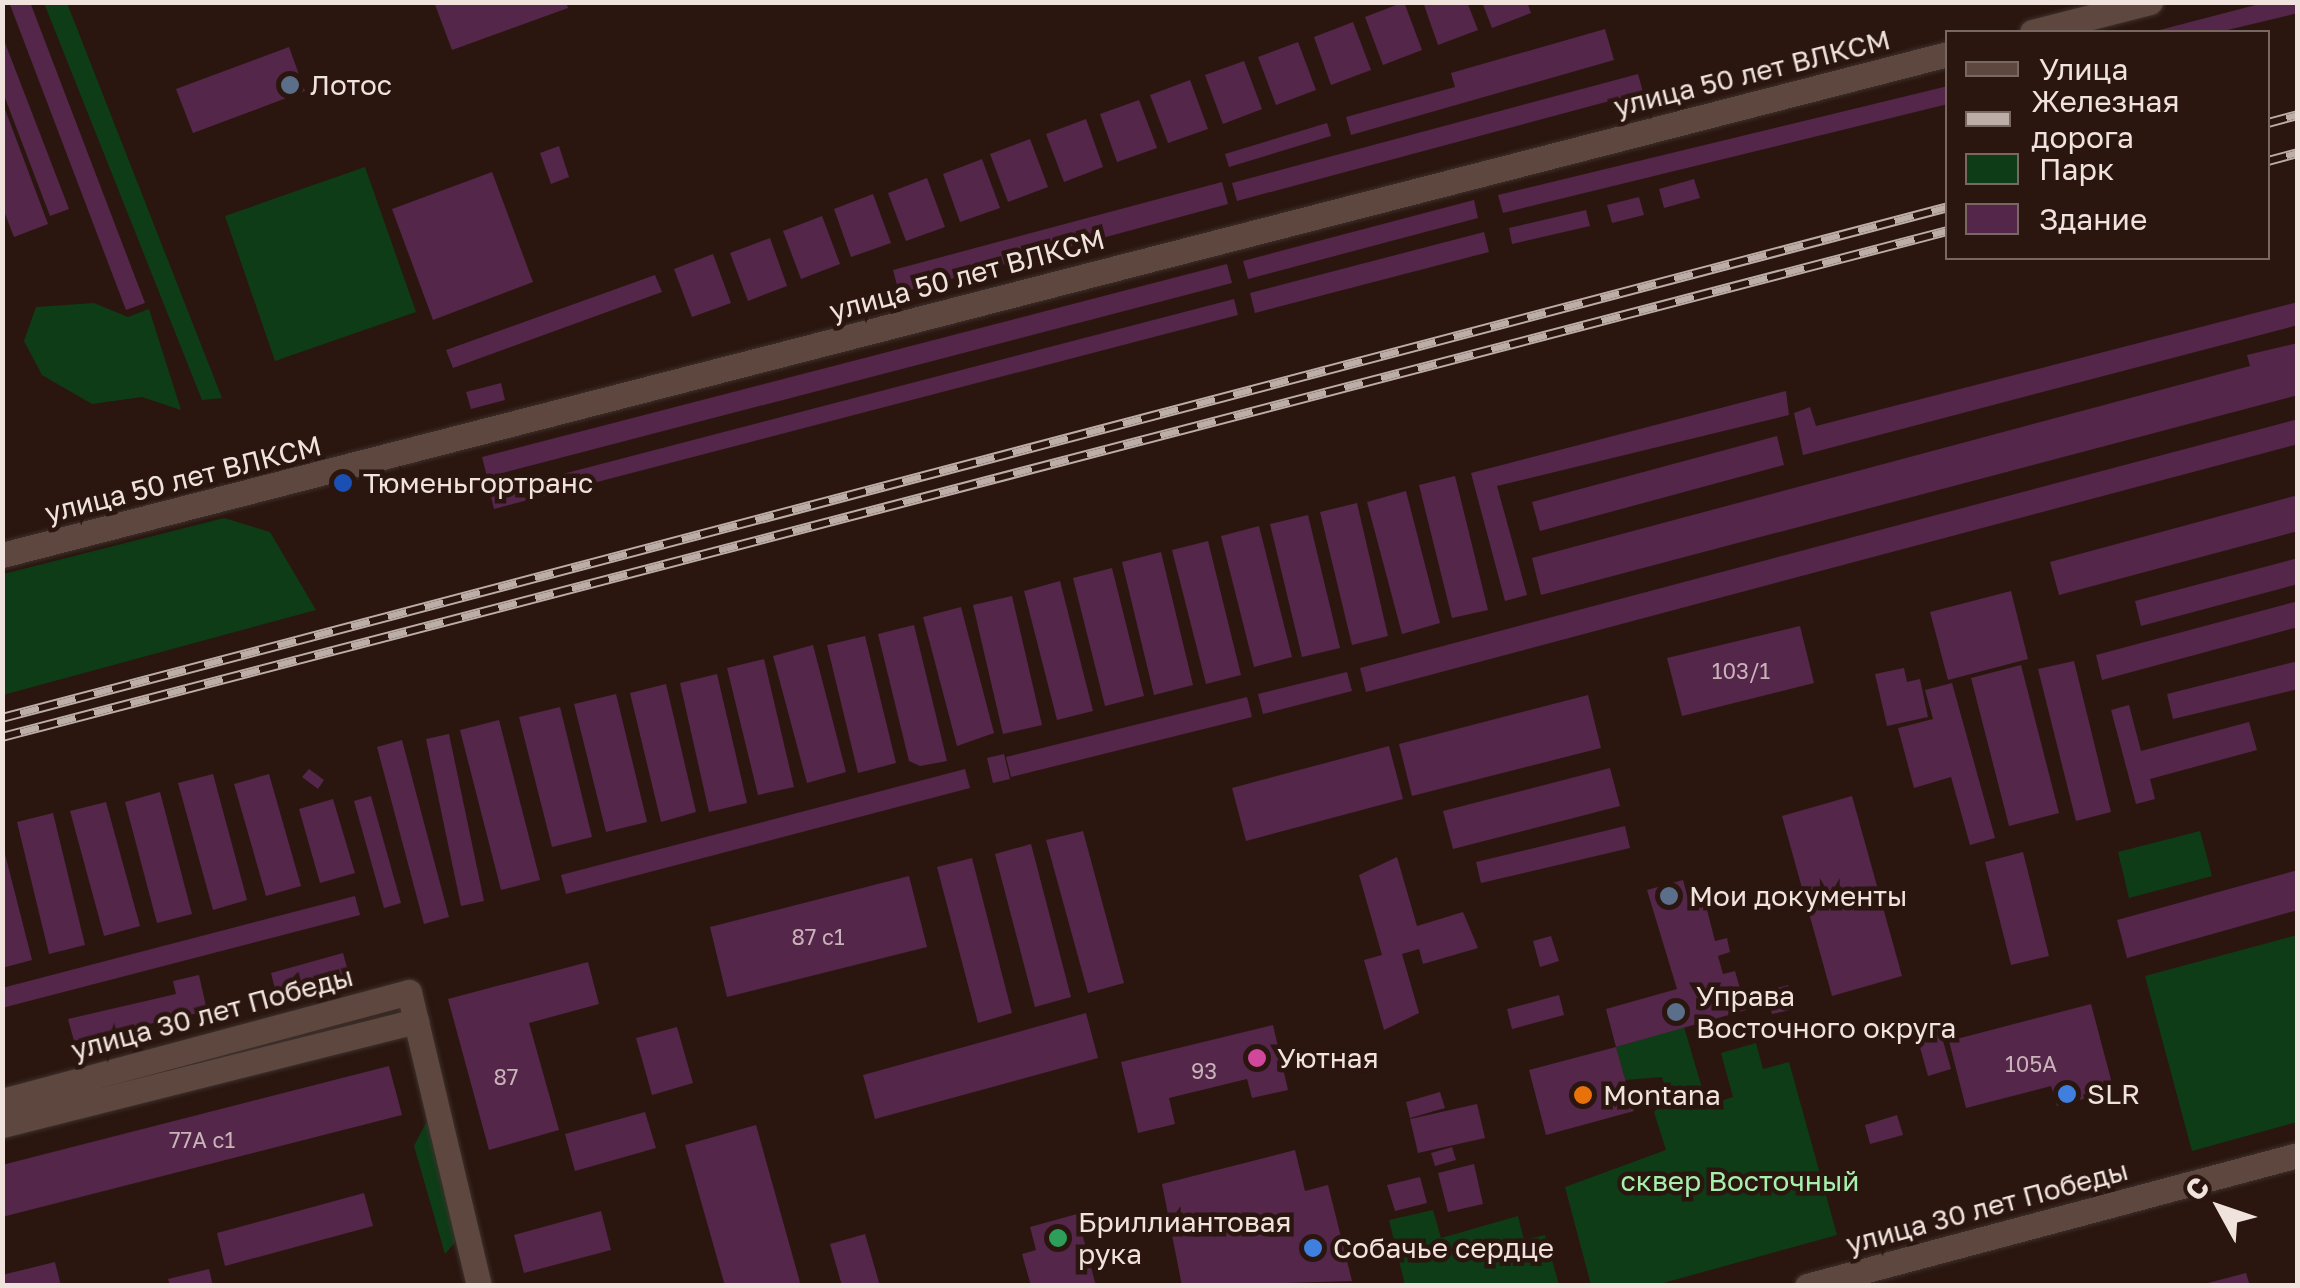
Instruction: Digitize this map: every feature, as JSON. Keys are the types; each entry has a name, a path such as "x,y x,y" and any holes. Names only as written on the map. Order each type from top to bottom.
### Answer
{"street":[{"path":"2040,30 2150,2"},
{"name":"улица 50 лет ВЛКСМ","path":"2,555 1945,55"},
{"name":"улица 30 лет Победы","path":"2,1101 410,992 479,1286"},
{"name":"улица 30 лет Победы","path":"2,1124 416,1021"},
{"name":"улица 30 лет Победы","path":"1807,1286 2298,1155"}],"green space":[{"path":"44,3 67,3 222,398 202,400"},
{"path":"365,167 416,312 275,361 225,216"},
{"path":"94,303 128,317 149,309 181,410 142,397 92,404 42,375 24,341 36,307"},
{"path":"224,518 270,532 316,610 3,695 3,574"},
{"path":"2200,831 2212,876 2129,898 2118,852"},
{"path":"2297,935 2297,1122 2192,1151 2145,976"},
{"name":"сквер Восточный","path":"1684,1027 1707,1105 1733,1097 1721,1053 1756,1043 1763,1069 1789,1062 1837,1235 1656,1285 1591,1285 1565,1187 1666,1150 1654,1112 1667,1094 1662,1077 1625,1080 1616,1047"},
{"path":"431,1113 457,1240 445,1254 414,1146"},
{"path":"1433,1210 1441,1238 1518,1216 1524,1240 1545,1235 1559,1285 1405,1285 1389,1220"}],"building":[{"path":"9,2 30,2 145,303 126,310"},
{"path":"434,2 566,2 568,8 452,50"},
{"path":"1404,2 1422,50 1383,65 1365,17"},
{"path":"1423,2 1467,2 1478,30 1438,45"},
{"path":"1482,2 1527,2 1531,13 1492,28"},
{"path":"2267,2 2298,2 2298,13 2227,30 2160,30"},
{"path":"1353,22 1371,70 1331,85 1314,37"},
{"path":"1605,29 1614,60 1351,135 1346,117 1455,87 1451,73"},
{"path":"2,35 69,209 50,216 2,90"},
{"path":"1298,42 1316,90 1276,105 1258,57"},
{"path":"289,47 305,91 193,133 176,89"},
{"path":"1244,61 1262,109 1223,124 1205,75"},
{"path":"1638,74 1643,92 1237,201 1232,183"},
{"path":"1190,80 1208,129 1168,143 1150,95"},
{"path":"1945,87 1945,105 1503,213 1498,195"},
{"path":"1139,100 1157,148 1117,162 1100,114"},
{"path":"3,104 48,224 14,237 2,206"},
{"path":"1086,119 1103,167 1064,182 1046,134"},
{"path":"1327,123 1331,136 1229,167 1225,154"},
{"path":"1030,139 1048,187 1008,202 990,154"},
{"path":"559,146 569,177 551,184 540,153"},
{"path":"982,159 1000,208 960,222 943,174"},
{"path":"492,172 533,282 433,320 392,209"},
{"path":"927,178 945,227 906,241 888,193"},
{"path":"1694,179 1700,198 1664,208 1659,189"},
{"path":"1222,182 1228,204 899,293 893,270"},
{"path":"873,194 891,243 851,257 834,209"},
{"path":"1639,197 1644,215 1612,223 1607,205"},
{"path":"1474,200 1478,218 1248,279 1243,261"},
{"path":"1586,210 1590,226 1512,244 1509,228"},
{"path":"822,216 840,264 801,279 783,231"},
{"path":"1484,232 1489,252 1255,313 1250,293"},
{"path":"770,238 787,286 748,301 730,253"},
{"path":"713,254 731,303 692,317 674,269"},
{"path":"1227,264 1232,283 487,477 482,457"},
{"path":"655,275 662,292 453,368 446,350"},
{"path":"1234,299 1238,315 494,509 490,493"},
{"path":"2298,302 2298,325 1803,455 1794,413 1810,407 1816,426"},
{"path":"2298,343 2298,395 1541,595 1532,558 2250,366 2247,355"},
{"path":"501,383 505,400 471,409 466,392"},
{"path":"1786,391 1789,415 1497,486 1527,595 1505,601 1471,473"},
{"path":"2298,419 2298,444 1366,692 1360,668"},
{"path":"1777,436 1784,465 1540,531 1532,502"},
{"path":"1455,476 1488,610 1452,618 1419,485"},
{"path":"1406,491 1440,623 1402,634 1367,502"},
{"path":"2298,495 2298,531 2059,595 2050,562"},
{"path":"1357,503 1388,636 1352,645 1320,512"},
{"path":"1308,515 1340,648 1302,657 1270,524"},
{"path":"1259,526 1292,657 1254,667 1221,536"},
{"path":"1208,541 1241,675 1206,684 1172,550"},
{"path":"1161,552 1193,685 1154,695 1122,562"},
{"path":"2298,558 2298,584 2141,626 2135,601"},
{"path":"1112,568 1144,696 1105,706 1073,578"},
{"path":"1060,581 1093,711 1057,720 1024,591"},
{"path":"2011,591 2028,659 1948,680 1930,612"},
{"path":"1012,596 1042,725 1003,734 973,605"},
{"path":"2298,601 2298,627 2102,680 2096,655"},
{"path":"961,607 994,733 957,746 923,617"},
{"path":"914,625 947,761 920,766 909,761 878,634"},
{"path":"1800,626 1814,683 1682,716 1667,658"},
{"path":"865,636 896,763 858,773 827,645"},
{"path":"813,645 846,772 807,783 773,656"},
{"path":"764,659 794,787 758,795 727,668"},
{"path":"2074,661 2111,812 2076,821 2038,669"},
{"path":"2298,661 2298,689 2173,719 2167,694"},
{"path":"2021,665 2059,813 2009,826 1971,678"},
{"path":"1904,668 1907,682 1920,679 1928,717 1887,726 1875,674"},
{"path":"1347,672 1352,691 1263,714 1258,694"},
{"path":"717,674 747,803 709,812 680,683"},
{"path":"1952,683 1995,838 1970,845 1951,777 1914,788 1898,728 1933,719 1925,690"},
{"path":"666,684 696,812 661,822 630,693"},
{"path":"616,694 647,822 606,832 574,704"},
{"path":"1588,695 1601,748 1412,796 1399,744"},
{"path":"1247,697 1252,717 1011,777 1006,757"},
{"path":"2129,705 2141,751 2249,722 2257,750 2150,779 2155,799 2136,804 2111,710"},
{"path":"560,707 592,837 552,847 519,717"},
{"path":"499,720 540,880 501,890 460,730"},
{"path":"449,734 484,901 461,906 426,739"},
{"path":"402,740 449,917 424,924 377,747"},
{"path":"1389,746 1403,799 1246,841 1232,788"},
{"path":"1004,754 1010,779 993,783 987,758"},
{"path":"1610,768 1620,806 1453,849 1443,811"},
{"path":"309,769 324,780 318,789 302,777"},
{"path":"965,769 970,788 566,894 561,875"},
{"path":"213,774 247,900 213,910 178,783"},
{"path":"269,774 301,886 266,896 234,784"},
{"path":"160,792 192,914 157,923 125,802"},
{"path":"371,796 401,903 384,908 354,801"},
{"path":"1852,796 1902,976 1832,996 1782,816"},
{"path":"333,799 355,873 320,883 299,809"},
{"path":"106,802 140,926 104,936 70,811"},
{"path":"53,813 85,945 49,954 17,822"},
{"path":"1625,826 1630,848 1481,883 1476,862"},
{"path":"1083,831 1124,983 1088,993 1046,840"},
{"path":"1031,844 1071,997 1035,1007 995,854"},
{"path":"2,851 32,960 2,968"},
{"path":"2023,852 2049,956 2011,965 1985,862"},
{"path":"1397,857 1417,926 1463,912 1478,948 1423,964 1419,949 1402,954 1419,1013 1384,1030 1364,960 1382,955 1359,875"},
{"path":"972,858 1012,1013 978,1023 937,867"},
{"path":"2298,870 2298,910 2127,958 2117,920"},
{"path":"909,876 927,947 727,997 710,927"},
{"path":"1683,880 1691,910 1706,906 1715,941 1727,938 1730,952 1718,956 1723,974 1735,971 1746,1010 1616,1047 1606,1009 1677,989 1647,890"},
{"path":"355,896 360,915 2,1008 2,988"},
{"path":"1551,936 1559,961 1540,967 1533,941"},
{"path":"343,953 351,982 278,1001 271,973"},
{"path":"588,962 599,1004 529,1023 559,1130 489,1150 448,999"},
{"path":"199,975 207,1011 74,1041 68,1019 176,994 173,981"},
{"path":"1788,985 1795,1009 1772,1014 1766,991"},
{"path":"1559,995 1564,1015 1512,1029 1507,1009"},
{"path":"2091,1004 2114,1091 2057,1106 2051,1086 1966,1108 1949,1041"},
{"path":"1086,1013 1098,1058 875,1119 863,1075"},
{"path":"1273,1025 1288,1090 1252,1098 1247,1079 1169,1098 1175,1124 1138,1133 1121,1062"},
{"path":"677,1027 693,1083 652,1095 636,1038"},
{"path":"1939,1027 1951,1069 1928,1076 1916,1033"},
{"name":"Montana","path":"1616,1047 1634,1111 1546,1135 1529,1070"},
{"path":"389,1066 402,1115 2,1217 2,1165"},
{"path":"1440,1092 1445,1108 1410,1118 1406,1102"},
{"path":"1477,1104 1485,1138 1418,1153 1410,1119"},
{"path":"645,1112 656,1148 575,1171 565,1134"},
{"path":"1897,1115 1903,1135 1870,1144 1865,1125"},
{"path":"756,1125 801,1286 725,1286 685,1145"},
{"path":"1452,1147 1456,1160 1435,1166 1431,1153"},
{"path":"1295,1150 1305,1191 1328,1185 1352,1281 1182,1286 1162,1184"},
{"path":"1474,1164 1483,1204 1448,1212 1438,1173"},
{"path":"1420,1177 1427,1203 1395,1211 1387,1185"},
{"path":"364,1193 373,1226 225,1266 217,1233"},
{"path":"601,1211 611,1250 524,1273 514,1235"},
{"name":"Бриллиантовая рука","path":"1077,1214 1096,1286 1031,1286 1022,1254 1036,1250 1030,1227"},
{"path":"865,1234 880,1286 842,1286 830,1244"},
{"path":"55,1262 61,1286 2,1286 2,1275"},
{"path":"209,1269 213,1286 170,1286 168,1279"},
{"path":"2246,1273 2250,1286 2204,1286 2204,1284"}],"railway":[{"path":"2270,122 2298,115"},
{"path":"2270,160 2298,153"},
{"path":"2,718 1945,208"},
{"path":"2,737 1945,232"}],"place":[{"name":"Лотос","path":"290,85"},
{"name":"Тюменьгортранс","path":"343,483"},
{"name":"Мои документы","path":"1669,896"},
{"name":"Управа Восточного округа","path":"1676,1012"},
{"name":"Уютная","path":"1257,1058"},
{"name":"SLR","path":"2067,1094"},
{"name":"Montana","path":"1583,1095"},
{"name":"Бриллиантовая рука","path":"1058,1238"},
{"name":"Собачье сердце","path":"1313,1248"}]}
